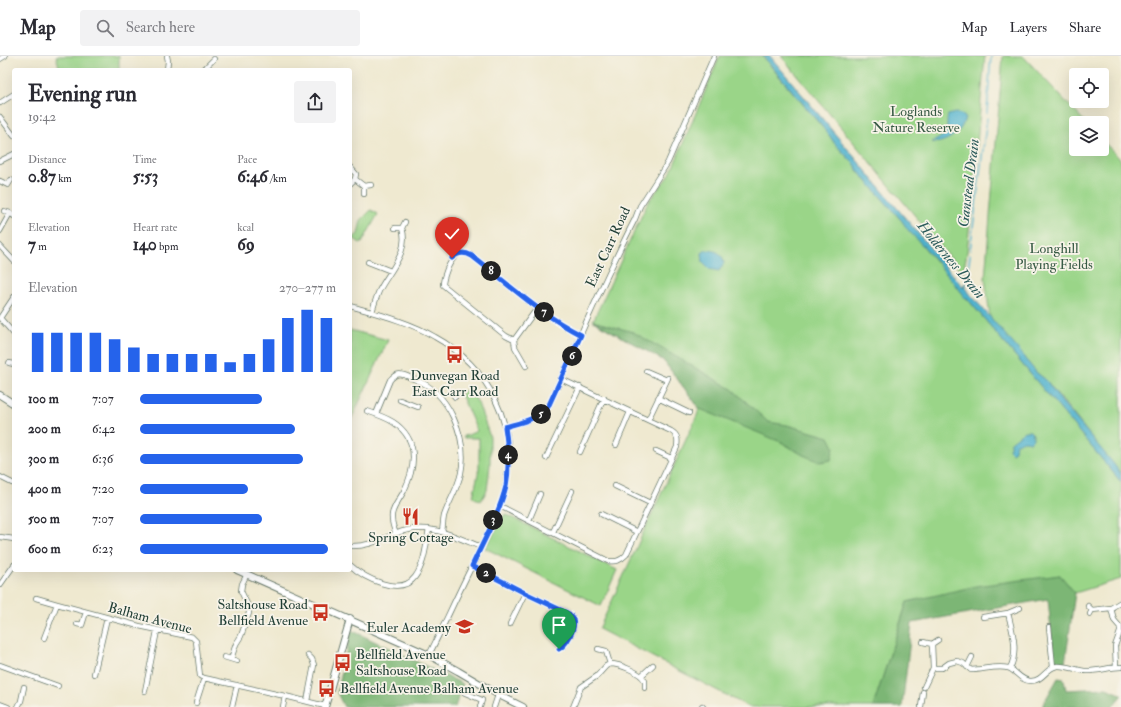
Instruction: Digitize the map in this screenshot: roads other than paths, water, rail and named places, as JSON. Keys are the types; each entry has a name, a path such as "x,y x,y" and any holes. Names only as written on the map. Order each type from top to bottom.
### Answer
{"main road":[{"path":"0,395 12,403"},
{"path":"242,572 429,655 458,670 498,695 523,707"},
{"path":"325,706 350,619"}],"street":[{"path":"0,59 5,56"},
{"path":"167,68 168,56"},
{"name":"East Carr Road","path":"505,427 540,415 548,407 581,335 590,311 640,206 668,162 714,56"},
{"path":"205,68 214,57 220,60"},
{"path":"0,103 12,95"},
{"path":"0,117 12,133"},
{"path":"0,161 12,155"},
{"path":"352,169 356,174 355,179 352,182"},
{"path":"355,179 364,186 371,185"},
{"path":"0,181 8,185 10,180"},
{"path":"364,186 364,194"},
{"path":"0,232 12,215 4,211"},
{"path":"372,312 379,292 398,259 403,246 404,236 402,228 405,222"},
{"path":"395,228 402,228"},
{"path":"0,246 12,259"},
{"path":"514,340 506,336 443,285 443,280 452,258 460,253 472,256 538,307 566,327 581,335"},
{"path":"368,262 391,270"},
{"path":"12,300 0,318 12,332"},
{"path":"352,307 372,312 434,336 452,347 465,358 491,390 500,410 505,427 508,460 506,484 500,506 429,655"},
{"path":"526,363 515,347 514,340 538,307"},
{"path":"646,370 667,379 648,420"},
{"path":"376,414 390,380 394,375 399,373 432,388 446,405 456,425 462,448 461,472 444,517 442,531"},
{"path":"500,506 608,561 616,562 626,555 676,447 678,439 675,434 648,420 561,379"},
{"path":"546,458 580,388"},
{"path":"580,452 604,398"},
{"path":"658,398 689,413"},
{"path":"400,400 418,407"},
{"path":"367,410 392,421 399,427 408,437 412,451 414,461 412,472 391,516 396,534"},
{"path":"616,445 630,412"},
{"path":"656,451 671,458"},
{"path":"0,477 12,483"},
{"path":"615,486 650,503"},
{"path":"553,532 572,491"},
{"path":"529,520 540,494"},
{"path":"601,514 637,532"},
{"path":"352,546 370,544 414,529 429,529 442,531 480,547"},
{"path":"352,567 366,578 385,584 401,586 416,577 423,560 429,529"},
{"path":"0,537 12,539"},
{"path":"472,566 569,614 573,620 573,630 564,646 559,649"},
{"path":"0,585 12,568"},
{"path":"231,659 249,613 248,606 241,592 242,584 247,574"},
{"name":"Balham Avenue","path":"42,593 38,598 157,631 192,637 196,641 200,676 204,678"},
{"path":"510,624 525,593"},
{"path":"1088,606 1091,612 1111,608 1121,602"},
{"path":"44,638 58,604"},
{"path":"983,617 1008,613 1020,608"},
{"path":"933,668 942,668 949,662 957,661 963,663 971,670 1002,667 1010,668 1021,678 1028,681 1038,679 1050,668 1058,666 1086,671 1108,667 1118,667 1115,646 1120,632 1120,627 1114,620 1111,608"},
{"path":"77,624 82,625 86,612"},
{"path":"1008,613 1015,653 1014,661 1010,668"},
{"path":"94,674 107,618"},
{"path":"1049,627 1053,668"},
{"path":"145,691 157,631"},
{"path":"932,644 939,638"},
{"path":"923,642 932,644"},
{"path":"924,687 933,668 932,644"},
{"path":"598,649 606,651 610,664"},
{"path":"967,667 971,656 976,652"},
{"path":"307,701 314,665 308,655"},
{"path":"224,657 237,661"},
{"path":"573,707 581,687 597,676 606,666 610,664 626,668 641,676 645,681 645,688"},
{"path":"0,665 58,686"},
{"path":"641,676 653,665"},
{"path":"196,703 204,678 325,706"},
{"path":"232,707 237,685"},
{"path":"18,707 24,686"},
{"path":"463,692 482,700 480,707"},
{"path":"922,692 922,707"},
{"path":"494,707 498,695"},
{"path":"283,707 286,696"},
{"path":"0,704 8,707"}],"water":[{"path":"763,56 770,56 963,287 966,282 965,288 1037,373 1046,380 1062,402 1113,463 1121,474 1121,482 971,303 963,297 963,294 926,249 857,170 856,166 835,144"},
{"path":"955,113 961,114 965,117 961,128 948,139 936,143 932,142 940,138 946,132 948,115"},
{"path":"706,250 716,251 721,254 724,263 719,271 709,269 703,263 702,253"},
{"path":"1025,431 1030,431 1033,434 1033,439 1030,442 1025,441 1016,443 1015,451 1012,453 1009,450 1011,442"}],"waterway":[{"name":"Ganstead Drain","path":"987,113 991,56"},
{"name":"Ganstead Drain","path":"970,250 987,118"},
{"name":"Ganstead Drain","path":"968,272 970,255"},
{"name":"Ganstead Drain","path":"966,283 967,277"}],"place":[{"name":"Dunvegan Road East Carr Road","path":"455,355"},
{"name":"Spring Cottage","path":"411,517"},
{"name":"Saltshouse Road Bellfield Avenue","path":"321,612"},
{"name":"Euler Academy","path":"464,627"},
{"name":"Bellfield Avenue Saltshouse Road","path":"343,662"},
{"name":"Bellfield Avenue Balham Avenue","path":"327,688"}],"park label":[{"name":"Loglands Nature Reserve","path":"916,120"},
{"name":"Longhill Playing Fields","path":"1054,256"}],"water label":[{"name":"Holderness Drain","path":"951,260"}]}
